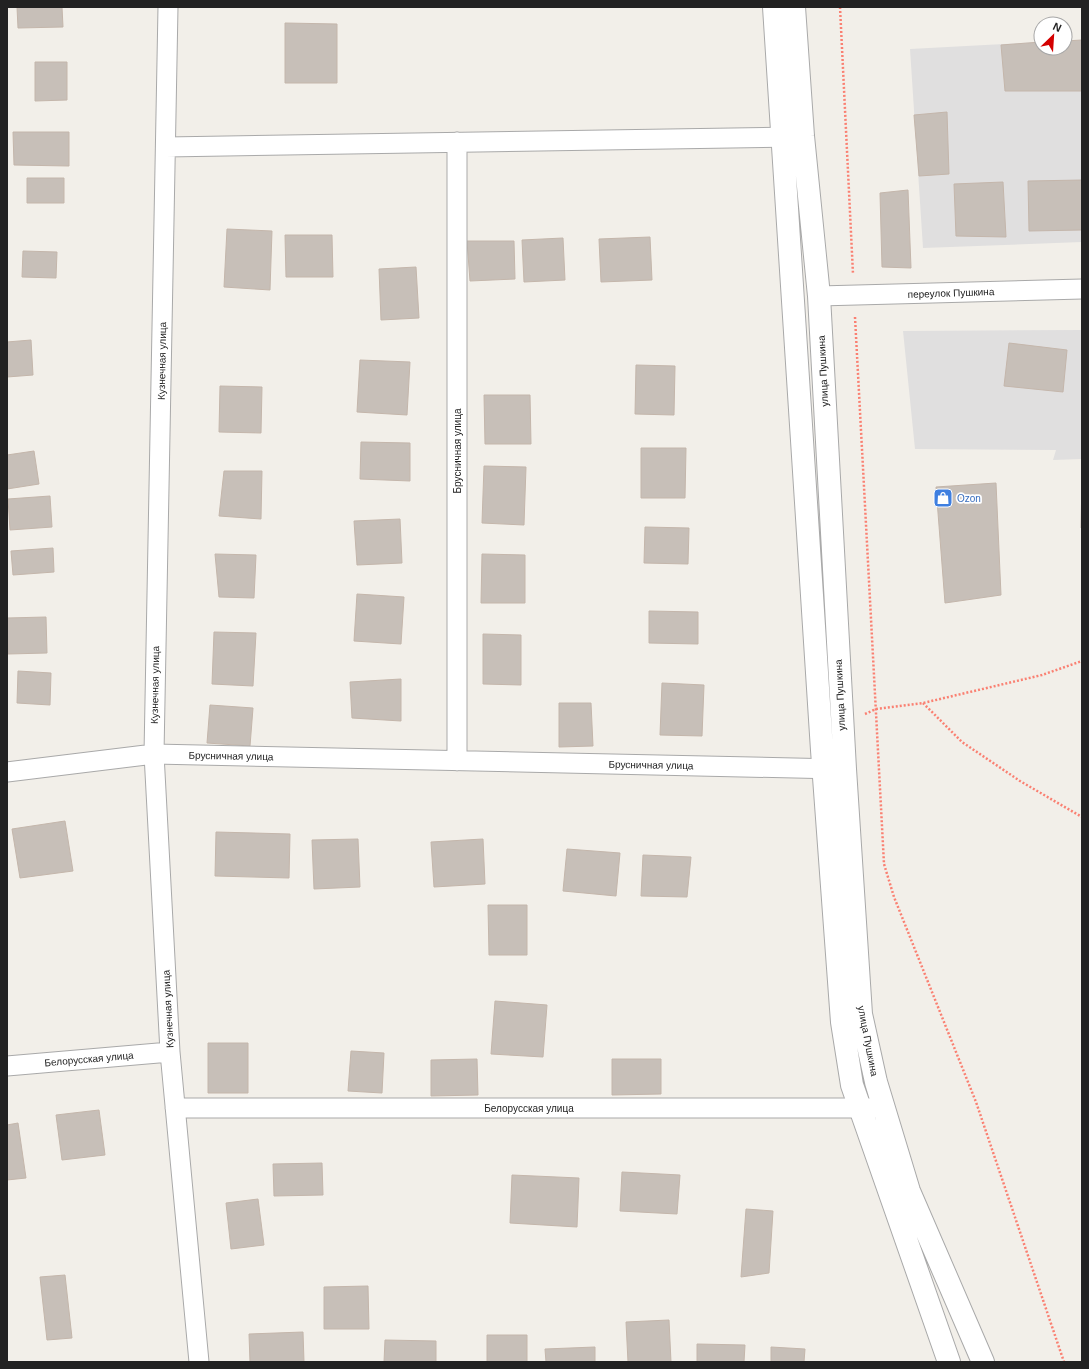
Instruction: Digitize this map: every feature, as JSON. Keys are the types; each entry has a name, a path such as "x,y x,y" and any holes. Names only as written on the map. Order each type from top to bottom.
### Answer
{"street":[{"name":"Кузнечная улица","path":"168,7 154,754 170,1052 198,1362"},
{"path":"774,7 793,137 823,768 842,1022 852,1086 949,1362"},
{"name":"улица Пушкина","path":"794,7 793,137 819,296 842,723 861,1014 876,1082 910,1191 982,1362"},
{"path":"166,147 793,137"},
{"name":"Брусничная улица","path":"457,142 457,761"},
{"name":"переулок Пушкина","path":"819,296 1082,289"},
{"name":"Брусничная улица","path":"7,772 154,754 845,769"},
{"name":"Белорусская улица","path":"7,1066 170,1052"},
{"name":"Белорусская улица","path":"175,1108 884,1108"}],"path":[{"path":"840,7 884,864 894,898 976,1102 1064,1362"},
{"path":"842,723 876,709 923,703 1042,675 1082,661"},
{"path":"923,703 962,742 1020,781 1082,817"}],"shaded area":[{"path":"1082,40 1082,242 923,248 910,49 1033,42 1033,56 1073,56 1073,44"},
{"path":"1082,330 1082,459 1053,460 1056,450 915,449 903,331"}],"building":[{"path":"17,7 62,7 63,27 18,28"},
{"path":"285,23 337,24 337,83 285,83"},
{"path":"1082,40 1082,91 1005,91 1001,45 1033,43 1033,56 1073,56 1073,41"},
{"path":"35,62 67,62 67,100 35,101"},
{"path":"947,112 949,174 919,176 914,115"},
{"path":"13,132 69,132 69,166 14,165"},
{"path":"27,178 64,178 64,203 27,203"},
{"path":"1082,180 1082,230 1029,231 1028,181"},
{"path":"1003,182 1006,237 956,236 954,184"},
{"path":"908,190 911,268 882,267 880,193"},
{"path":"227,229 272,231 270,290 224,287"},
{"path":"285,235 332,235 333,277 286,277"},
{"path":"650,237 652,280 601,282 599,239"},
{"path":"563,238 565,280 524,282 522,240"},
{"path":"467,241 514,241 515,279 470,281"},
{"path":"23,251 57,252 56,278 22,277"},
{"path":"416,267 419,318 381,320 379,269"},
{"path":"31,340 33,375 7,377 7,342"},
{"path":"1009,343 1067,350 1063,392 1004,386"},
{"path":"360,360 410,362 407,415 357,412"},
{"path":"636,365 675,366 674,415 635,414"},
{"path":"220,386 262,387 261,433 219,432"},
{"path":"484,395 530,395 531,444 485,444"},
{"path":"361,442 410,443 410,481 360,479"},
{"path":"641,448 686,448 685,498 641,498"},
{"path":"34,451 39,484 7,489 7,455"},
{"path":"484,466 526,467 524,525 482,523"},
{"path":"224,471 262,471 261,519 219,516"},
{"path":"1082,480 1082,528 1081,528"},
{"path":"996,483 1001,595 945,603 936,487"},
{"path":"50,496 52,527 10,530 8,499"},
{"path":"400,519 402,563 357,565 354,521"},
{"path":"645,527 689,528 688,564 644,563"},
{"path":"53,548 54,572 13,575 11,551"},
{"path":"215,554 256,555 254,598 219,597"},
{"path":"482,554 525,555 525,603 481,603"},
{"path":"357,594 404,597 401,644 354,641"},
{"path":"649,611 698,612 698,644 649,643"},
{"path":"46,617 47,653 8,654 7,618"},
{"path":"214,632 256,633 253,686 212,684"},
{"path":"483,634 521,635 521,685 483,684"},
{"path":"18,671 51,673 50,705 17,703"},
{"path":"401,679 401,721 352,718 350,682"},
{"path":"662,683 704,685 702,736 660,735"},
{"path":"559,703 591,703 593,746 559,747"},
{"path":"210,705 253,708 250,746 207,743"},
{"path":"65,821 73,871 20,878 12,829"},
{"path":"216,832 290,834 289,878 215,876"},
{"path":"358,839 360,887 314,889 312,840"},
{"path":"483,839 485,884 434,887 431,842"},
{"path":"567,849 620,853 616,896 563,891"},
{"path":"643,855 691,857 687,897 641,896"},
{"path":"488,905 527,905 527,955 489,955"},
{"path":"495,1001 547,1005 543,1057 491,1054"},
{"path":"208,1043 248,1043 248,1093 208,1093"},
{"path":"351,1051 384,1053 382,1093 348,1091"},
{"path":"477,1059 478,1095 431,1096 431,1060"},
{"path":"612,1059 661,1059 661,1094 612,1095"},
{"path":"99,1110 105,1155 62,1160 56,1115"},
{"path":"18,1123 26,1178 7,1180 7,1125"},
{"path":"322,1163 323,1195 274,1196 273,1164"},
{"path":"622,1172 680,1175 677,1214 620,1211"},
{"path":"512,1175 579,1178 577,1227 510,1223"},
{"path":"258,1199 264,1245 231,1249 226,1203"},
{"path":"746,1209 773,1211 769,1273 741,1277"},
{"path":"65,1275 72,1338 47,1340 40,1277"},
{"path":"368,1286 369,1329 324,1329 324,1287"},
{"path":"669,1320 671,1362 628,1362 626,1322"},
{"path":"303,1332 304,1362 250,1362 249,1334"},
{"path":"487,1335 527,1335 527,1362 487,1362"},
{"path":"385,1340 436,1341 436,1362 384,1362"},
{"path":"697,1344 745,1345 744,1362 697,1362"},
{"path":"595,1347 595,1362 546,1362 545,1349"},
{"path":"771,1347 805,1349 804,1362 771,1362"}],"place":[{"name":"Ozon","path":"943,498"}]}
